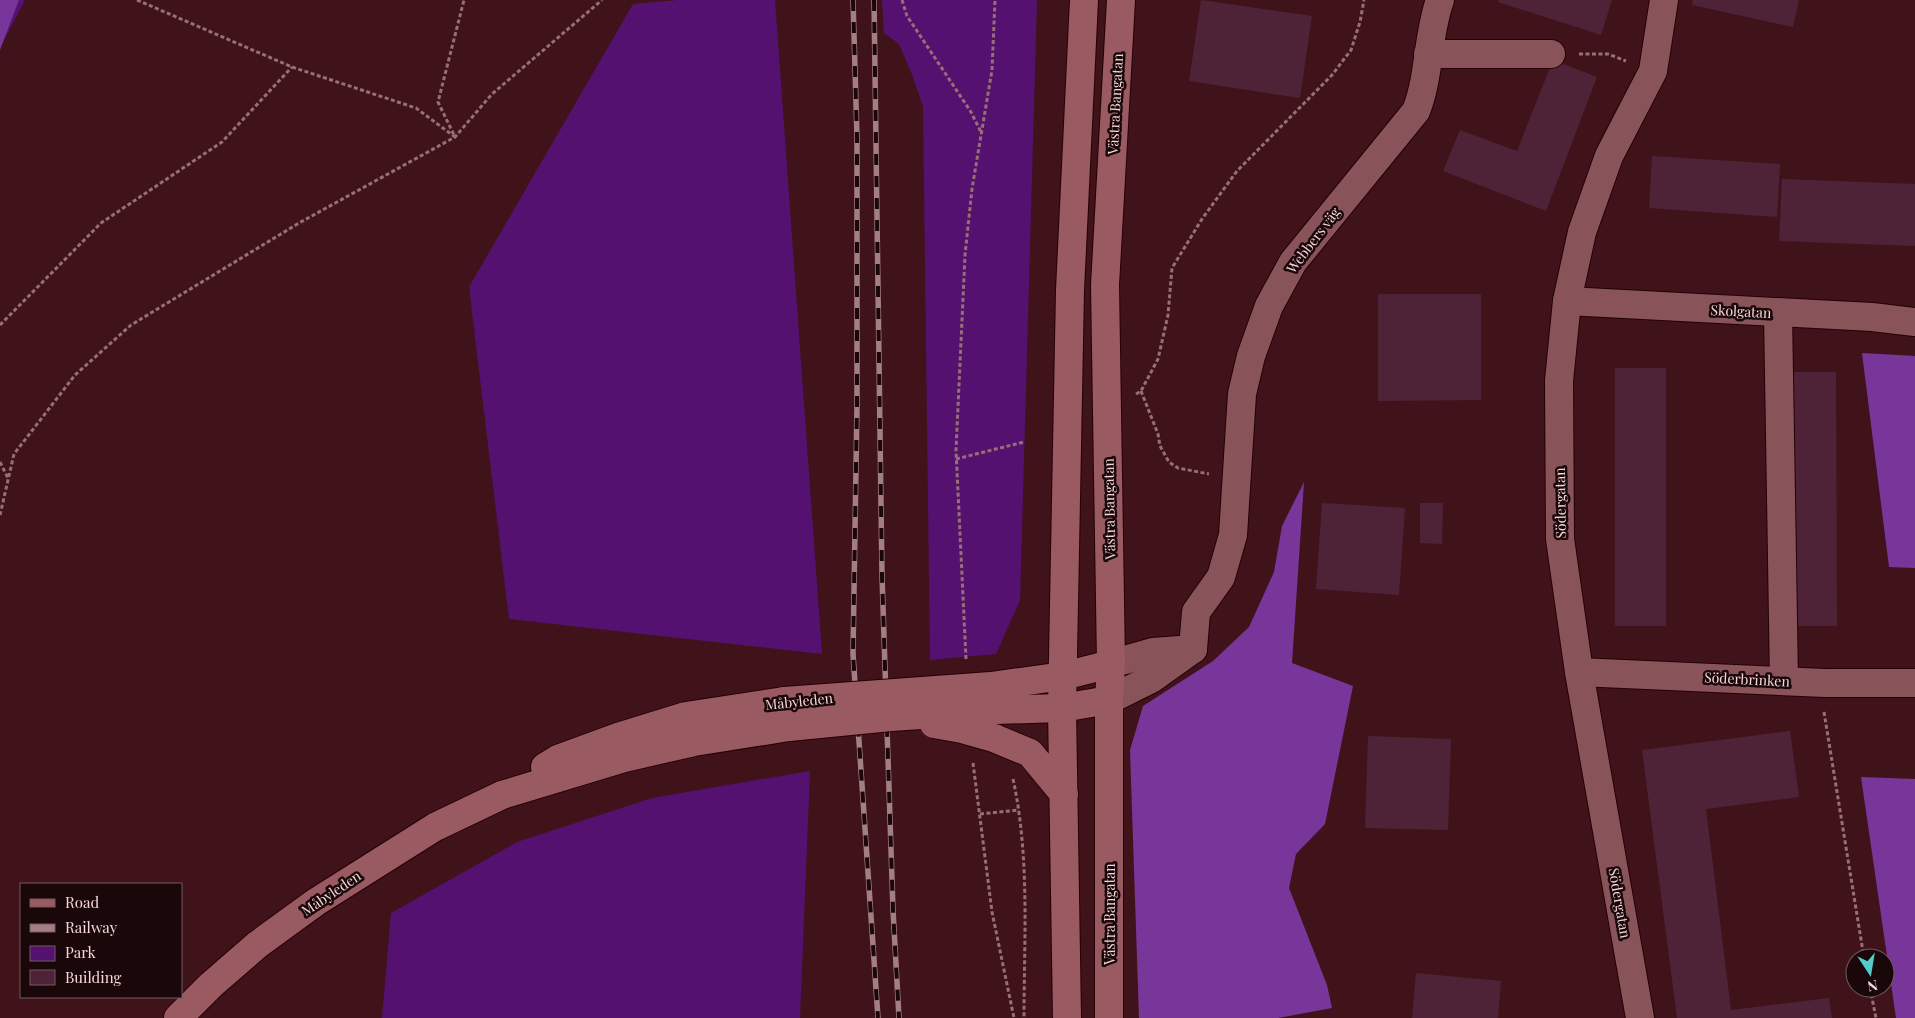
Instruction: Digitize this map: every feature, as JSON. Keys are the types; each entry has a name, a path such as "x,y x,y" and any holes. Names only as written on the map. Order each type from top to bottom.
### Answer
{"street":[{"path":"1067,1018 1062,708 1070,290 1084,0"},
{"name":"Västra Bangatan","path":"1109,1018 1109,700 1111,664 1105,286 1121,0"},
{"name":"Webbers väg","path":"1193,649 1196,612 1220,578 1233,535 1242,394 1251,356 1269,306 1293,262 1416,111 1422,96 1435,15 1440,0"},
{"name":"Södergatan","path":"1640,1018 1578,672 1560,539 1559,381 1567,301 1582,232 1609,156 1653,71 1664,0"},
{"path":"1428,54 1551,54"},
{"name":"Skolgatan","path":"1567,301 1872,317 1915,322"},
{"path":"1778,312 1784,681"},
{"path":"1111,664 1152,652 1193,649"},
{"path":"1109,700 1152,679 1193,649"},
{"name":"Måbyleden","path":"178,1018 211,985 257,945 316,902 434,826 502,795 558,759 618,737 686,716 786,714 891,717 993,698 1063,676 1111,664"},
{"name":"Söderbrinken","path":"1578,672 1825,683 1915,683"},
{"name":"Måbyleden","path":"786,714 993,698 1062,708 1109,700"},
{"path":"891,717 962,728 994,738 1030,753 1064,794"}],"path":[{"path":"137,0 292,67 416,108 455,136"},
{"path":"455,136 438,102 464,0"},
{"path":"0,515 14,454 75,375 132,325 299,223 455,136 492,94 602,0"},
{"path":"902,0 907,16 971,112 982,134"},
{"path":"965,646 956,459 965,256 972,189 992,70 995,0"},
{"path":"1134,395 1141,391 1158,359 1168,315 1172,268 1202,219 1237,171 1332,75 1351,50 1360,22 1364,0"},
{"path":"1551,54 1608,54 1653,71"},
{"path":"0,325 101,223 222,142 292,67"},
{"path":"1141,391 1158,434 1160,446 1169,462 1178,468 1207,474 1238,472"},
{"path":"956,459 1024,442"},
{"path":"0,462 8,478"},
{"path":"1825,683 1824,710 1862,948"},
{"path":"973,760 992,912 1014,1018"},
{"path":"1012,777 1020,810 1024,893 1024,1018"},
{"path":"980,814 1020,810"},
{"path":"1872,998 1876,1018"}],"green space":[{"path":"0,0 25,0 0,48"},
{"path":"678,0 775,0 822,654 509,619 469,287 633,4"},
{"path":"882,0 1037,0 1020,600 996,654 930,660 923,106 899,44 884,33"},
{"path":"810,771 800,1018 382,1018 391,913 517,842 652,798"}],"shaded area":[{"path":"0,0 19,0 0,50"},
{"path":"1862,353 1915,356 1915,568 1889,567"},
{"path":"1304,482 1292,663 1353,686 1325,824 1296,854 1289,888 1327,985 1332,1008 1278,1018 1139,1018 1130,750 1143,706 1213,661 1249,627 1274,572 1282,526"},
{"path":"1861,777 1915,779 1915,1018 1896,1018 1893,998 1895,998 1895,948 1886,948"}],"building":[{"path":"1201,0 1312,16 1300,98 1189,81"},
{"path":"1499,0 1612,0 1601,35 1498,2"},
{"path":"1693,0 1799,0 1793,27 1692,5"},
{"path":"1553,60 1597,77 1546,211 1443,171 1460,130 1517,151"},
{"path":"1652,156 1780,164 1777,217 1649,208"},
{"path":"1782,179 1915,184 1915,246 1779,241"},
{"path":"1378,294 1481,294 1481,400 1378,401"},
{"path":"1615,368 1666,368 1666,626 1615,626"},
{"path":"1786,372 1836,372 1837,626 1787,626"},
{"path":"1322,503 1405,508 1399,595 1316,589"},
{"path":"1420,503 1443,503 1442,544 1420,543"},
{"path":"1790,731 1799,797 1706,809 1731,1010 1829,998 1832,1018 1677,1018 1642,750"},
{"path":"1368,736 1451,739 1448,830 1365,828"},
{"path":"1416,973 1501,981 1498,1018 1412,1018"}],"railway":[{"path":"853,0 857,137 857,405 853,654 878,1018"},
{"path":"874,0 882,576 893,910 899,1018"}]}
